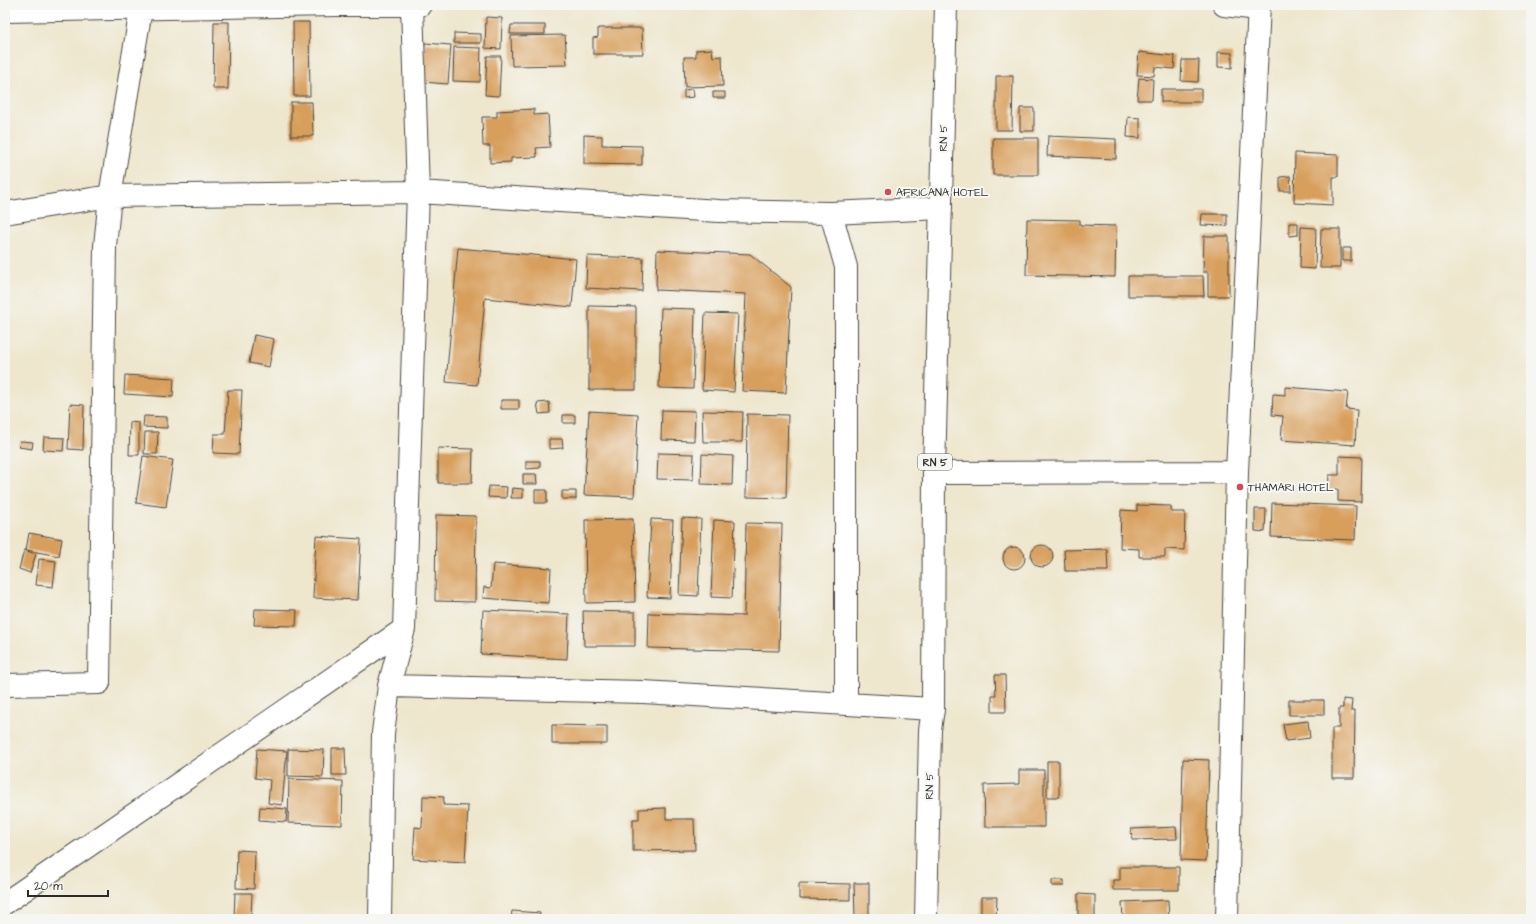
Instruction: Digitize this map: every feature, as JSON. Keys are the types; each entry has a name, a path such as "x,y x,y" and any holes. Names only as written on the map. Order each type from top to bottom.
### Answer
{"street":[{"path":"5,11 336,5 420,5"},
{"path":"380,919 383,733 390,686 404,629 418,192 412,5"},
{"name":"RN 5","path":"926,919 930,730 933,709 934,473 942,208 946,5"},
{"path":"1224,5 1259,7 1237,472 1227,919"},
{"path":"5,685 99,683 105,246 110,196 141,9"},
{"path":"5,213 110,196 418,192 719,212 832,213 942,208"},
{"path":"832,213 846,267 846,704"},
{"path":"934,473 1237,472"},
{"path":"5,903 404,629"},
{"path":"390,686 643,692 933,709"}],"building":[{"path":"486,17 502,18 501,49 485,48"},
{"path":"214,22 229,22 228,89 213,89"},
{"path":"293,22 309,22 310,96 294,96"},
{"path":"511,25 545,25 545,34 510,34"},
{"path":"598,28 642,28 643,54 593,54 593,38 598,37"},
{"path":"454,33 481,34 481,43 454,43"},
{"path":"565,35 567,65 512,66 511,36"},
{"path":"425,43 451,45 448,84 422,82"},
{"path":"454,47 481,48 480,82 453,81"},
{"path":"712,49 713,57 722,56 723,86 685,87 684,57 696,57 696,50"},
{"path":"1139,52 1175,56 1174,69 1155,67 1154,76 1137,75"},
{"path":"1218,52 1232,53 1232,68 1218,67"},
{"path":"487,56 501,56 499,96 485,95"},
{"path":"1182,60 1199,60 1198,82 1181,81"},
{"path":"996,76 1013,76 1012,130 996,130"},
{"path":"1139,78 1153,79 1152,100 1137,100"},
{"path":"693,89 694,97 684,98 684,90"},
{"path":"1161,89 1201,89 1201,102 1161,102"},
{"path":"713,92 725,92 725,98 713,98"},
{"path":"291,102 312,102 313,136 291,136"},
{"path":"1020,108 1034,108 1034,131 1020,131"},
{"path":"534,109 534,115 548,114 550,147 536,148 537,157 511,158 511,162 490,163 490,146 483,146 482,117 497,117 497,111"},
{"path":"1128,117 1140,118 1140,138 1127,137"},
{"path":"584,135 602,136 602,145 642,146 642,165 584,164"},
{"path":"1048,136 1116,139 1116,159 1047,156"},
{"path":"993,138 1038,138 1038,175 993,175"},
{"path":"1295,153 1338,155 1338,177 1333,177 1333,205 1294,203"},
{"path":"1290,176 1291,191 1280,191 1280,177"},
{"path":"1202,214 1227,214 1227,226 1201,225"},
{"path":"1027,219 1080,220 1080,225 1116,226 1115,277 1026,275"},
{"path":"1289,223 1298,223 1298,235 1289,236"},
{"path":"1301,227 1316,228 1315,269 1300,268"},
{"path":"1321,229 1340,229 1340,268 1320,268"},
{"path":"1204,236 1229,236 1229,296 1208,296 1208,272 1203,272"},
{"path":"458,248 576,259 572,307 485,298 477,385 446,382"},
{"path":"1342,248 1351,248 1351,261 1342,261"},
{"path":"657,250 750,254 791,287 786,393 742,391 746,294 656,290"},
{"path":"587,256 643,258 642,291 586,288"},
{"path":"1128,276 1203,276 1204,296 1128,296"},
{"path":"589,306 636,307 636,390 589,390"},
{"path":"661,308 695,309 693,389 659,388"},
{"path":"705,313 738,314 734,392 702,390"},
{"path":"254,335 274,339 269,367 249,363"},
{"path":"125,375 174,378 173,397 124,394"},
{"path":"1285,387 1348,392 1346,409 1357,410 1355,445 1281,440 1283,416 1272,415 1273,394 1285,395"},
{"path":"228,390 242,390 239,454 213,453 214,434 225,434"},
{"path":"501,400 519,400 519,409 501,409"},
{"path":"549,402 550,413 539,414 537,403"},
{"path":"70,404 84,405 83,450 68,449"},
{"path":"662,410 695,411 694,441 661,440"},
{"path":"589,411 638,414 634,497 584,495"},
{"path":"702,411 743,412 742,442 703,442"},
{"path":"747,414 788,415 786,498 746,497"},
{"path":"563,415 575,415 575,423 563,423"},
{"path":"144,416 167,417 167,428 143,427"},
{"path":"130,422 139,423 139,455 129,455"},
{"path":"145,432 158,432 157,454 144,454"},
{"path":"44,437 64,438 63,451 43,450"},
{"path":"549,439 562,439 563,448 549,449"},
{"path":"20,441 33,442 32,449 19,447"},
{"path":"438,448 473,449 472,483 438,483"},
{"path":"658,453 694,454 693,480 657,479"},
{"path":"702,454 733,456 732,485 701,484"},
{"path":"143,456 173,460 166,507 136,503"},
{"path":"1339,456 1362,457 1361,502 1338,501 1338,489 1328,489 1329,475 1339,475"},
{"path":"526,461 540,461 540,468 526,469"},
{"path":"523,474 536,474 537,484 523,484"},
{"path":"489,486 507,487 506,498 488,497"},
{"path":"512,488 523,489 523,498 511,498"},
{"path":"535,490 547,490 547,503 535,503"},
{"path":"562,491 576,491 576,499 562,499"},
{"path":"1272,503 1356,506 1355,540 1271,537"},
{"path":"1137,505 1171,506 1171,512 1185,512 1184,550 1165,549 1165,557 1139,557 1139,549 1120,548 1121,510 1137,511"},
{"path":"1255,509 1266,509 1265,532 1255,531"},
{"path":"436,515 476,516 475,602 435,601"},
{"path":"682,518 701,519 698,596 679,595"},
{"path":"633,519 635,602 586,603 585,520"},
{"path":"651,519 673,520 670,598 647,597"},
{"path":"714,520 735,521 732,598 711,597"},
{"path":"746,523 782,524 779,651 648,648 649,613 744,616"},
{"path":"29,533 62,539 59,556 26,550"},
{"path":"316,536 361,539 358,600 313,598"},
{"path":"1038,545 1046,545 1053,552 1053,560 1046,567 1038,567 1031,560 1031,552"},
{"path":"1010,547 1018,547 1025,554 1025,562 1018,569 1010,569 1003,562 1003,554"},
{"path":"1107,549 1108,571 1065,571 1064,550"},
{"path":"24,550 36,554 30,573 19,569"},
{"path":"39,559 56,561 53,587 36,585"},
{"path":"493,564 551,568 549,603 483,598 484,587 491,588"},
{"path":"255,609 297,610 296,626 254,625"},
{"path":"483,610 569,614 567,659 481,654"},
{"path":"583,611 635,612 635,646 584,646"},
{"path":"995,675 1005,675 1006,712 992,712 992,696 996,696"},
{"path":"1343,699 1352,700 1351,711 1355,711 1354,778 1332,778 1332,728 1339,728 1339,708 1343,708"},
{"path":"1289,700 1324,700 1324,715 1289,715"},
{"path":"1308,721 1310,738 1286,741 1283,724"},
{"path":"552,725 607,726 607,744 552,744"},
{"path":"332,748 345,748 346,775 332,775"},
{"path":"257,749 287,751 282,805 268,803 270,780 255,778"},
{"path":"288,749 324,750 323,777 288,776"},
{"path":"1183,759 1209,760 1206,861 1181,860"},
{"path":"1047,761 1059,761 1059,797 1047,797"},
{"path":"1019,770 1044,770 1044,827 985,827 984,785 1019,784"},
{"path":"289,779 343,781 342,825 288,823"},
{"path":"423,796 444,797 443,805 468,806 465,862 413,859 415,827 422,828"},
{"path":"260,807 287,809 286,822 259,820"},
{"path":"666,808 666,819 694,819 695,850 633,851 633,819 639,819 639,809"},
{"path":"1176,827 1177,839 1132,840 1131,829"},
{"path":"237,850 255,851 254,889 236,888"},
{"path":"1120,867 1179,867 1179,890 1113,890 1113,880 1120,880"},
{"path":"1052,880 1064,880 1064,886 1052,886"},
{"path":"799,883 850,884 850,900 799,899"},
{"path":"854,883 869,883 869,919 855,919"},
{"path":"235,893 252,893 251,919 234,919"},
{"path":"1078,894 1095,895 1095,919 1078,919"},
{"path":"981,897 997,897 996,919 981,919"},
{"path":"1168,900 1169,919 1123,919 1122,902"},
{"path":"512,911 540,913 539,919 511,919"}],"place":[{"name":"AFRICANA HOTEL","path":"888,192"},
{"name":"THAMARI HOTEL","path":"1240,487"}]}
